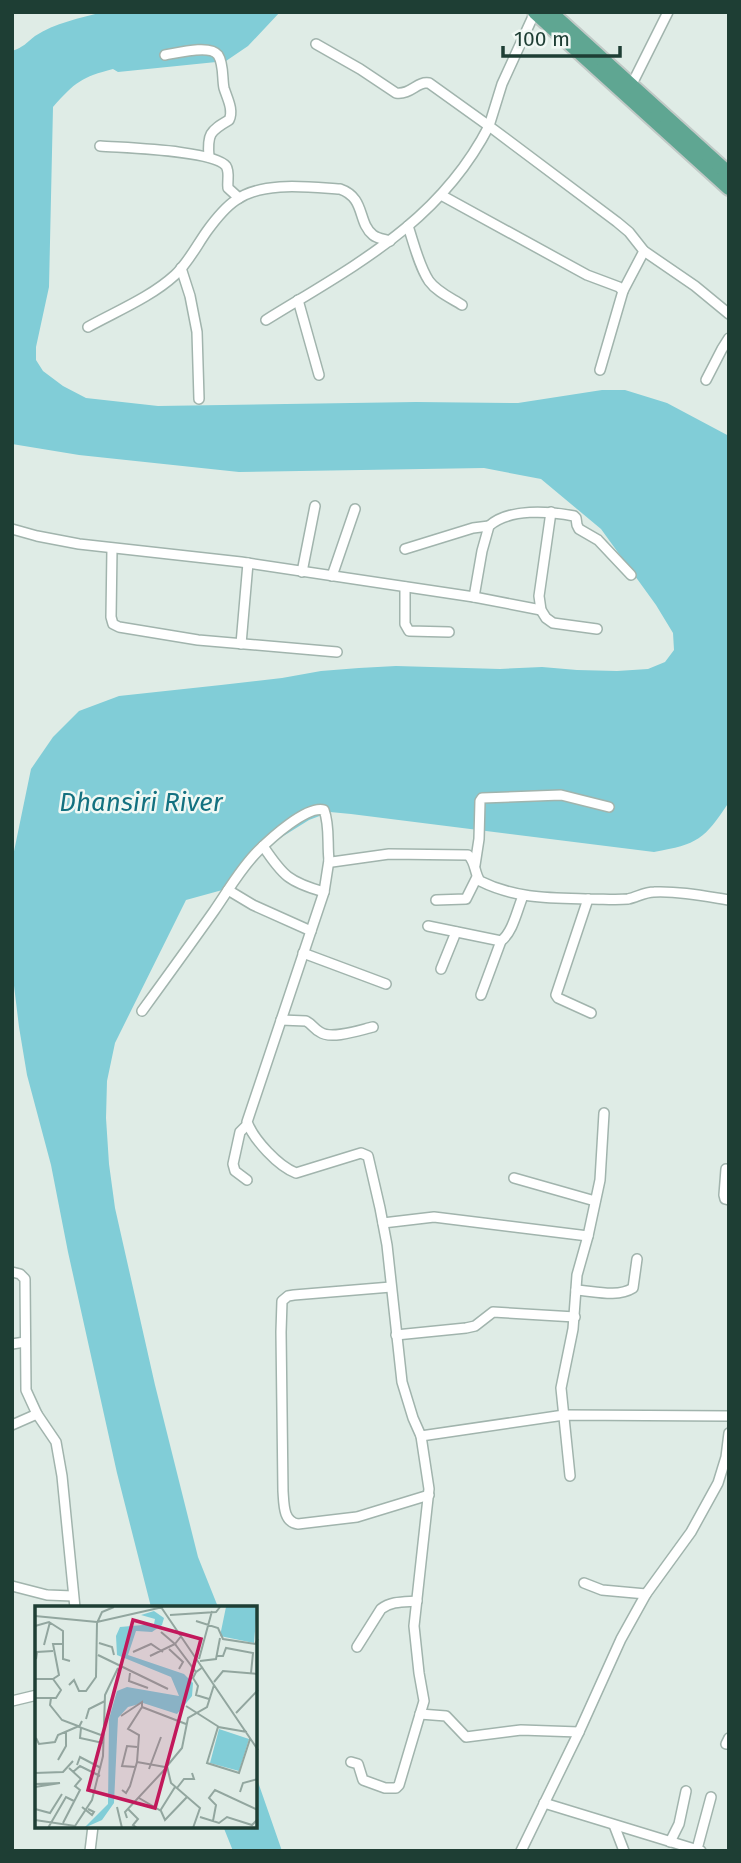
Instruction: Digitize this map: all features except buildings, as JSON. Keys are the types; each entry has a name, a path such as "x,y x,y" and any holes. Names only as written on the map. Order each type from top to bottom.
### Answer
{"main road":[{"path":"535,12 729,188"},
{"path":"550,12 729,174"}],"street":[{"path":"266,320 376,252 441,195 467,164 489,126 502,83 535,12"},
{"path":"631,86 668,12"},
{"path":"316,44 396,93 403,94 421,83 429,83 617,222 644,251 695,286 729,314"},
{"path":"165,55 201,49 214,52 219,57 224,88 232,113 229,120 212,131 208,143 209,157"},
{"path":"100,146 209,157 225,165 229,173 228,188 239,198"},
{"path":"88,327 146,296 176,274 223,211 239,198 261,188 348,191 357,201 372,234 390,241"},
{"path":"441,195 587,275 623,291"},
{"path":"408,226 429,282 462,305"},
{"path":"600,370 623,291 644,251"},
{"path":"181,268 197,332 198,399"},
{"path":"298,300 319,375"},
{"path":"706,380 729,338"},
{"path":"302,572 315,506"},
{"path":"332,576 355,509"},
{"path":"405,549 473,528 489,526 503,518 530,512 551,512 576,518 579,529 598,540 631,575"},
{"path":"551,512 539,596 541,610 553,623 597,629"},
{"path":"474,597 489,526"},
{"path":"12,529 112,549 248,563 474,597 541,610"},
{"path":"112,549 111,617 113,624 118,627 198,640 337,652"},
{"path":"242,644 248,563"},
{"path":"405,587 405,624 409,631 449,632"},
{"path":"475,866 482,798 561,795 609,807"},
{"path":"142,1011 236,877 263,846 301,817 323,809 327,818 329,860 324,892 253,1099 247,1125 240,1132 233,1164 235,1171 247,1180"},
{"path":"263,846 277,867 292,880 324,892"},
{"path":"329,860 336,862 389,855 468,855 473,860 480,881 523,896 628,899 654,892 695,894 729,900"},
{"path":"436,900 466,900 477,877"},
{"path":"228,890 253,905 311,931"},
{"path":"481,995 500,941 509,932 523,896"},
{"path":"588,898 556,995 590,1013"},
{"path":"428,926 500,941"},
{"path":"441,969 456,932"},
{"path":"303,953 386,984"},
{"path":"281,1020 310,1022 321,1033 331,1035 373,1027"},
{"path":"570,1476 561,1388 575,1317 577,1275 600,1180 604,1113"},
{"path":"247,1125 272,1157 292,1172 361,1153 366,1154 370,1160 383,1223 402,1382 413,1418 422,1436 429,1495 415,1637 424,1701 396,1788 385,1788 363,1780 358,1764 351,1762"},
{"path":"726,1169 724,1195 725,1199 729,1200"},
{"path":"514,1178 595,1201"},
{"path":"383,1223 434,1217 588,1236"},
{"path":"576,1290 619,1294 626,1292 633,1288 637,1258"},
{"path":"12,1272 25,1279 26,1390 37,1414 56,1442 63,1482 75,1606"},
{"path":"391,1287 294,1295 282,1301 283,1491 287,1518 298,1524 349,1518 429,1495"},
{"path":"396,1335 475,1326 493,1312 575,1317"},
{"path":"12,1344 25,1342"},
{"path":"12,1424 37,1414"},
{"path":"422,1436 564,1415 729,1416"},
{"path":"521,1851 618,1644 646,1594 691,1532 713,1493 721,1476 729,1433"},
{"path":"584,1583 602,1590 646,1594"},
{"path":"12,1586 47,1595 73,1596"},
{"path":"357,1647 381,1609 390,1603 417,1601"},
{"path":"12,1701 35,1695"},
{"path":"420,1714 446,1716 466,1737 521,1730 579,1732"},
{"path":"670,1842 679,1824 686,1791"},
{"path":"544,1803 699,1850 711,1797"},
{"path":"614,1825 624,1851"},
{"path":"90,1851 93,1828"}],"water":[{"name":"Dhansiri River","path":"103,12 280,12 248,46 226,61 118,72 113,69 80,82 53,107 49,287 36,347 36,360 43,371 63,386 86,398 158,406 518,403 602,390 625,390 667,403 729,436 729,802 706,832 690,843 654,852 330,812 309,820 277,840 235,877 226,889 186,900 115,1043 107,1081 106,1118 115,1208 198,1557 218,1606 151,1606 117,1473 51,1165 27,1075 12,969 12,861 31,769 53,737 79,711 119,696 282,678 321,671 396,666 500,669 542,667 617,671 648,669 665,662 674,650 673,633 601,529 541,479 484,468 239,472 79,455 12,444 12,51 35,36 68,21"},
{"path":"257,1776 282,1851 233,1851 224,1828 257,1828"}]}
